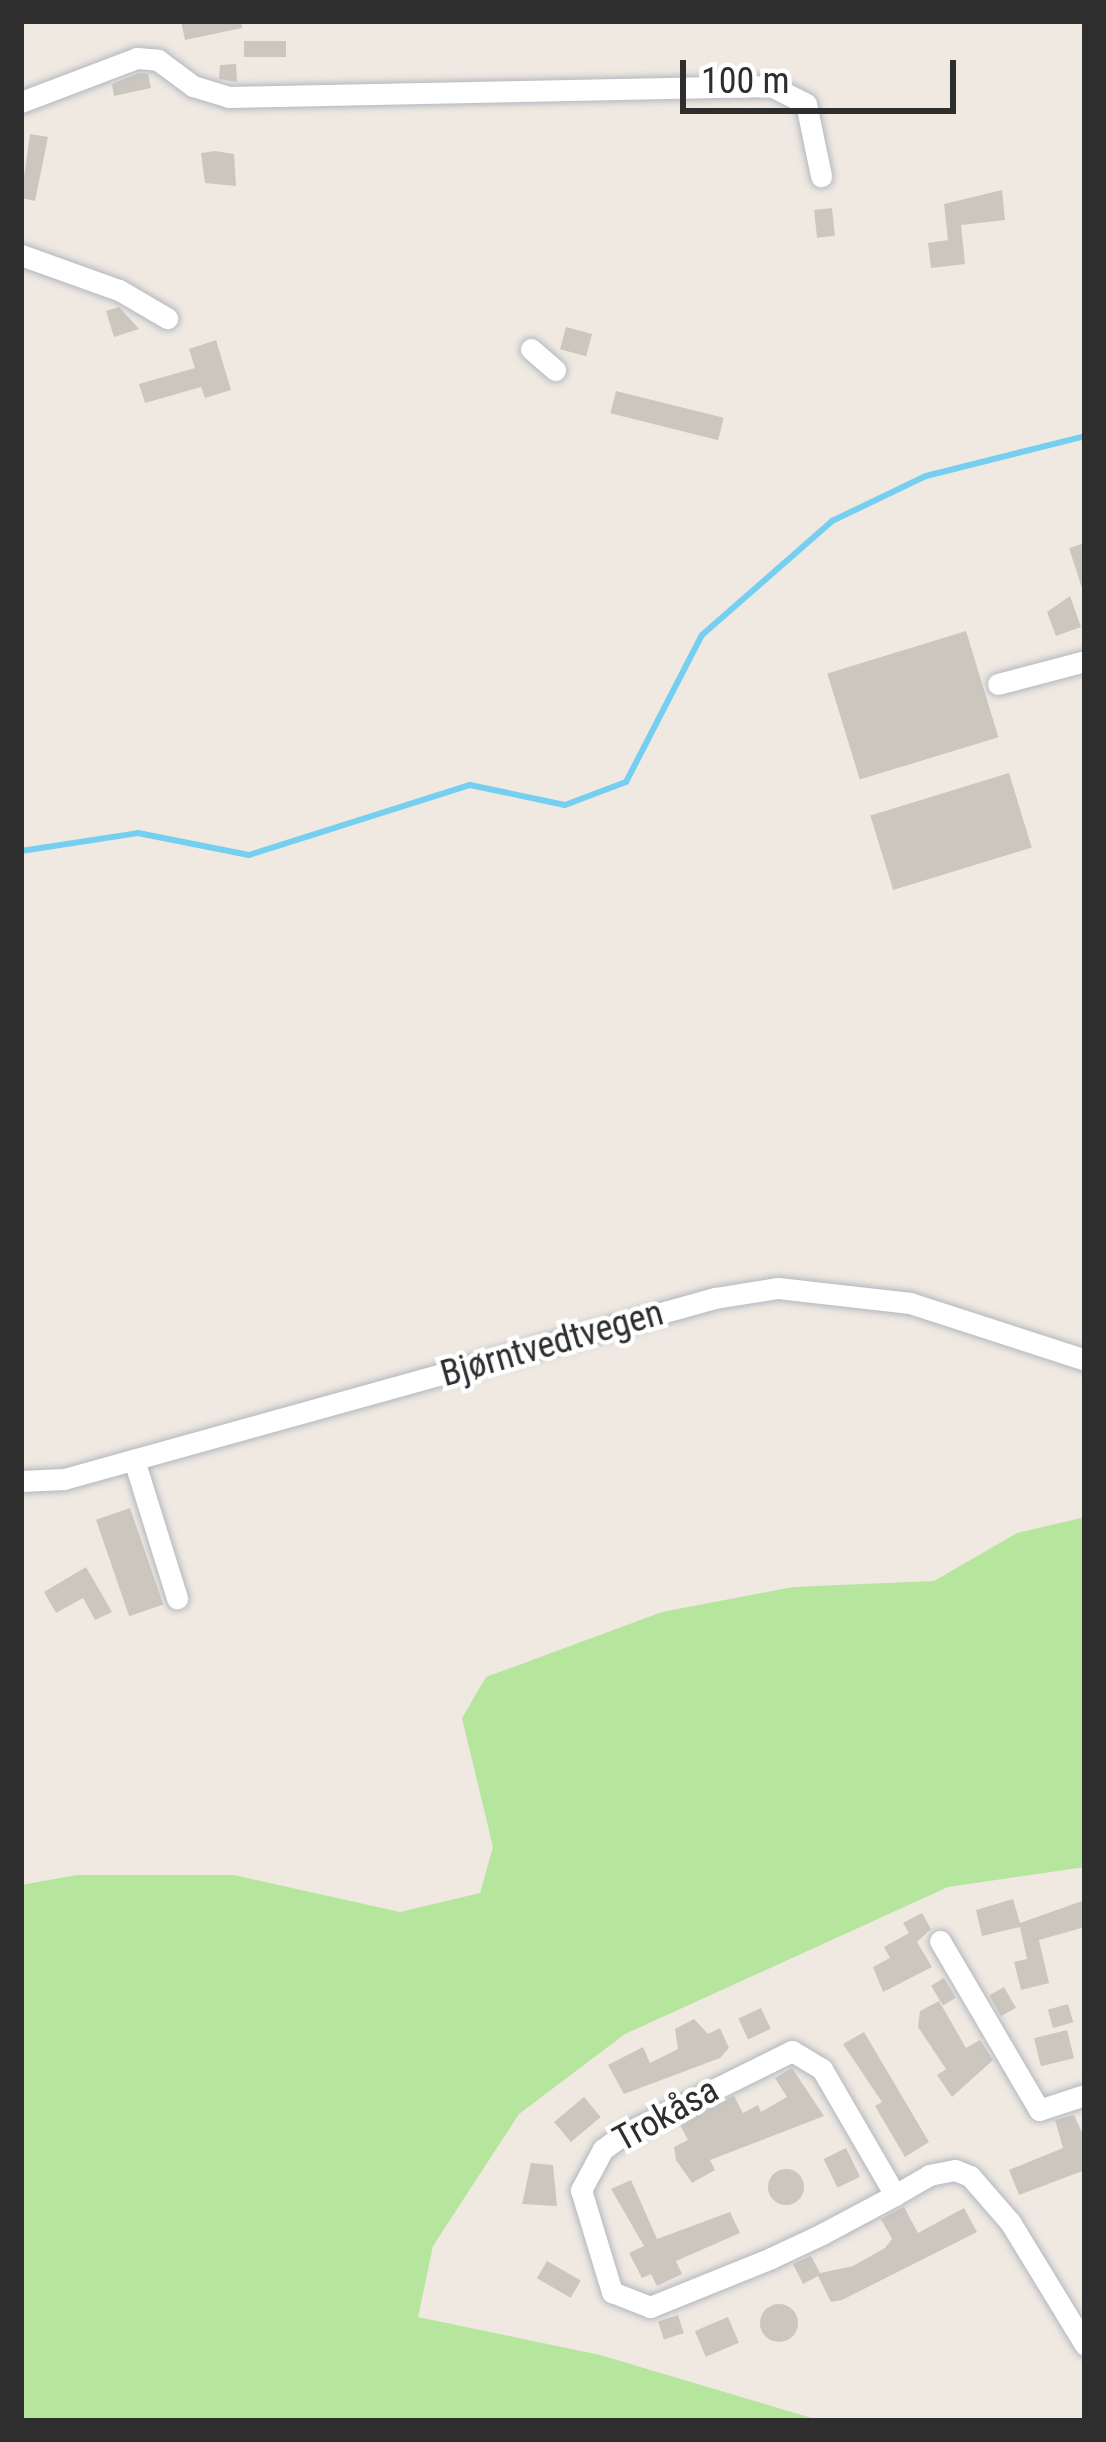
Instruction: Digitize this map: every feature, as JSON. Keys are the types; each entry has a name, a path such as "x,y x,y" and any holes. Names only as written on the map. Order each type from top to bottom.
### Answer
{"street":[{"path":"21,102 137,58 228,98 771,86 806,104 821,176"},
{"path":"21,255 118,290 167,318"},
{"path":"531,349 555,370"},
{"path":"998,684 1085,662"},
{"name":"Bjørntvedtvegen","path":"21,1481 64,1479 715,1298 778,1288 910,1303 1085,1360"},
{"path":"134,1460 177,1598"},
{"path":"940,1941 1039,2110 1085,2095"},
{"name":"Trokåsa","path":"895,2194 822,2069 793,2051 624,2134 603,2149 581,2190 611,2291 650,2307 771,2258 944,2171 970,2176 1010,2222 1085,2345"}],"green space":[{"path":"1085,1517 1085,1867 948,1887 625,2034 519,2114 433,2246 418,2317 600,2355 822,2421 21,2421 21,1885 77,1875 234,1875 400,1912 480,1893 493,1847 462,1718 486,1677 662,1612 793,1587 934,1581 1017,1533"}],"building":[{"path":"181,21 241,21 242,28 185,40"},
{"path":"244,41 286,41 286,57 244,57"},
{"path":"236,64 237,82 219,79 220,65"},
{"path":"148,74 151,88 114,96 112,84"},
{"path":"30,134 48,137 35,201 21,198"},
{"path":"201,153 234,154 236,186 205,183"},
{"path":"1002,190 1005,220 961,225 965,264 931,268 928,243 948,240 944,204"},
{"path":"832,208 835,236 817,238 814,210"},
{"path":"119,307 139,329 114,337 106,311"},
{"path":"566,327 592,334 586,356 560,349"},
{"path":"216,340 231,390 205,398 201,387 145,403 139,384 195,368 189,349"},
{"path":"616,391 724,418 718,440 610,413"},
{"path":"1085,543 1085,587 1082,588 1069,548"},
{"path":"1070,596 1081,627 1056,636 1047,612"},
{"path":"966,631 998,737 860,780 827,673"},
{"path":"1009,773 1032,848 893,890 870,815"},
{"path":"130,1508 163,1604 129,1616 96,1520"},
{"path":"86,1567 112,1612 95,1620 83,1598 56,1613 44,1592"},
{"path":"1013,1899 1020,1923 1085,1900 1085,1927 1039,1940 1049,1983 1021,1990 1014,1962 1027,1959 1020,1927 982,1936 976,1910"},
{"path":"922,1913 931,1929 917,1942 932,1967 883,1992 873,1967 890,1958 884,1947 909,1933 903,1923"},
{"path":"944,1978 956,1998 943,2005 931,1986"},
{"path":"1004,1987 1016,2008 1001,2016 989,1995"},
{"path":"939,2001 966,2048 980,2040 993,2060 952,2097 937,2075 946,2069 918,2027 920,2011"},
{"path":"1068,2004 1073,2022 1053,2028 1048,2010"},
{"path":"761,2008 771,2029 748,2039 738,2019"},
{"path":"694,2019 708,2034 720,2028 729,2048 720,2058 624,2094 608,2065 643,2047 650,2063 678,2049 675,2029"},
{"path":"1067,2030 1074,2058 1041,2066 1034,2038"},
{"path":"864,2032 929,2142 905,2157 875,2106 882,2102 843,2044"},
{"path":"792,2068 824,2116 710,2160 715,2170 692,2183 676,2160 674,2147 688,2140 679,2123 734,2096 743,2113 758,2105 761,2112 787,2097 775,2078"},
{"path":"584,2097 601,2117 571,2142 554,2122"},
{"path":"1074,2115 1085,2139 1085,2170 1019,2195 1009,2170 1063,2148 1055,2120"},
{"path":"846,2148 860,2177 838,2188 824,2159"},
{"path":"531,2163 553,2165 557,2206 522,2204"},
{"path":"786,2169 799,2174 804,2187 799,2200 786,2205 773,2200 768,2187 773,2174"},
{"path":"631,2180 657,2239 730,2212 740,2233 676,2261 682,2274 657,2286 651,2274 642,2278 629,2253 644,2246 611,2189"},
{"path":"904,2207 918,2233 964,2208 977,2232 842,2300 831,2302 818,2276 803,2284 793,2264 811,2256 820,2273 853,2266 885,2248 892,2239 881,2219"},
{"path":"547,2261 581,2280 571,2298 537,2278"},
{"path":"779,2304 792,2310 798,2323 792,2336 779,2342 766,2336 760,2323 766,2310"},
{"path":"678,2315 684,2333 664,2340 658,2321"},
{"path":"728,2317 739,2343 706,2357 695,2331"}],"waterway":[{"path":"21,851 138,833 249,855 470,785 565,805 626,782 702,635 832,521 926,476 1085,436"}]}
